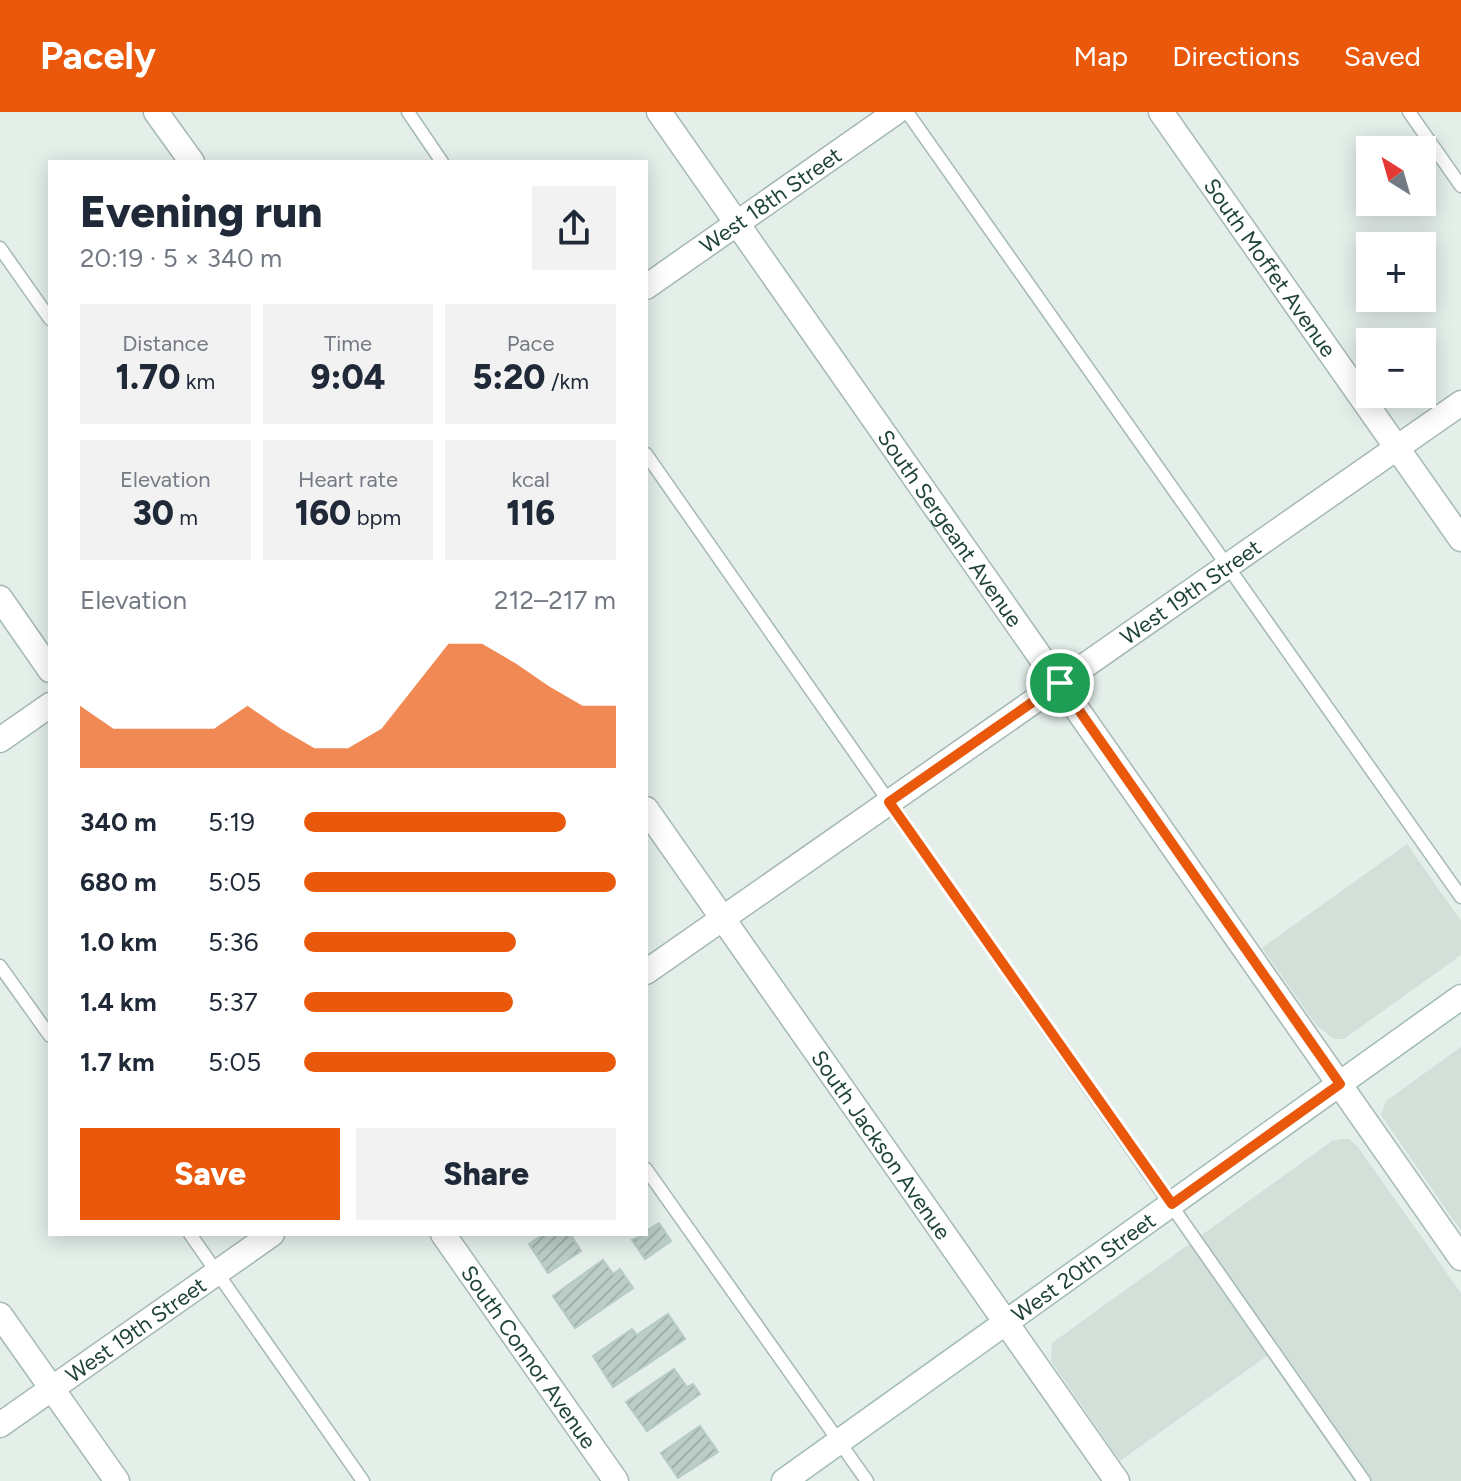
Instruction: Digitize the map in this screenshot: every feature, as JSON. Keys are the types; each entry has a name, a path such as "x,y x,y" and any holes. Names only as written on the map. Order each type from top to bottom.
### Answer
{"street":[{"path":"156,112 191,160"},
{"name":"South Sergeant Avenue","path":"659,112 1461,1258"},
{"name":"West 18th Street","path":"648,286 896,112"},
{"name":"South Moffet Avenue","path":"1161,112 1461,539"},
{"name":"West 19th Street","path":"648,971 1461,403"},
{"path":"0,598 48,667"},
{"path":"0,740 48,706"},
{"name":"South Jackson Avenue","path":"648,812 1117,1481"},
{"name":"West 20th Street","path":"784,1481 1461,997"},
{"name":"West 19th Street","path":"0,1425 269,1236"},
{"name":"South Connor Avenue","path":"444,1236 616,1481"},
{"path":"0,1315 117,1481"}],"lane":[{"path":"408,112 441,160"},
{"path":"907,112 1461,897"},
{"path":"1409,112 1461,186"},
{"path":"0,248 48,316"},
{"path":"648,457 1364,1481"},
{"path":"0,966 48,1033"},
{"path":"648,1172 867,1481"},
{"path":"191,1236 363,1481"}],"shaded area":[{"path":"1407,844 1461,921 1461,955 1344,1039 1334,1039 1317,1026 1262,948"},
{"path":"1461,1047 1461,1231 1381,1115 1386,1101"},
{"path":"1349,1139 1358,1147 1461,1293 1461,1481 1354,1481 1267,1356 1120,1461 1051,1361 1052,1343 1332,1141"}],"building":[{"path":"659,1223 671,1241 645,1259 632,1240 648,1236 648,1230"},
{"path":"541,1236 571,1236 581,1251 548,1273 529,1244"},
{"path":"603,1260 613,1274 620,1269 633,1288 575,1328 553,1296"},
{"path":"668,1314 685,1339 613,1387 593,1356 632,1329 637,1335"},
{"path":"674,1369 687,1387 693,1384 700,1394 647,1431 626,1402"},
{"path":"700,1426 718,1452 678,1478 661,1453"}],"route":[{"path":"1060,683 1340,1084 1172,1204 889,802 1060,683"}]}
